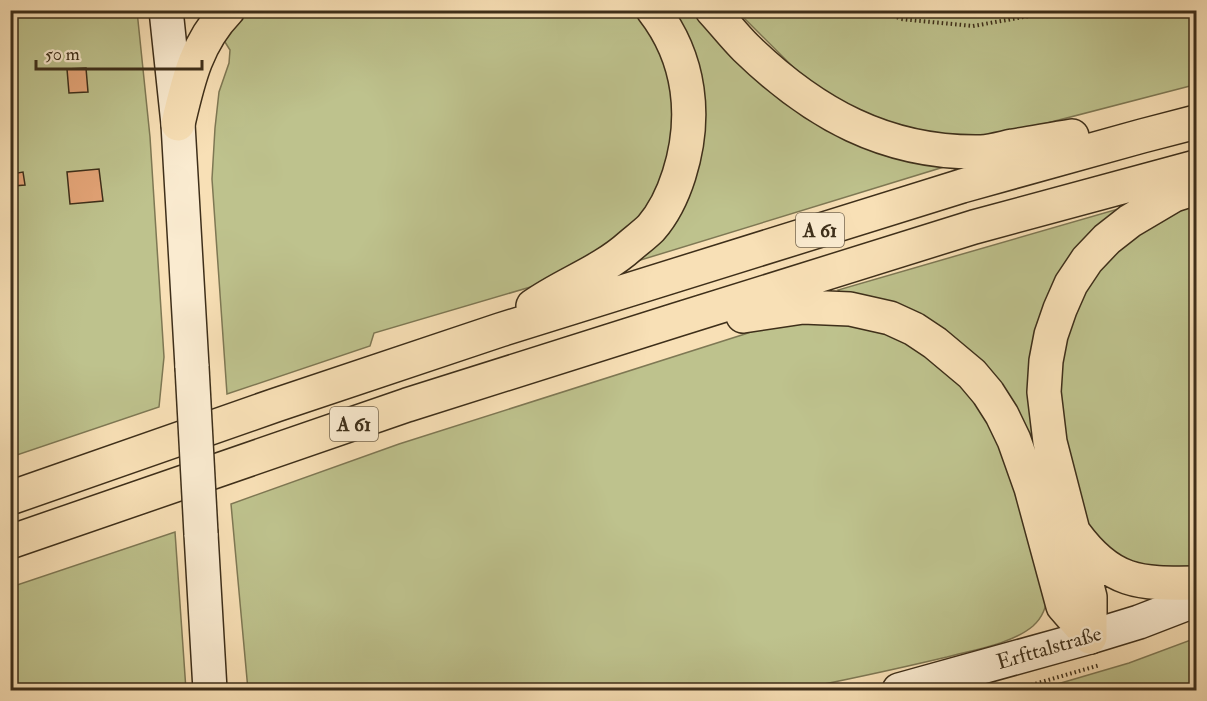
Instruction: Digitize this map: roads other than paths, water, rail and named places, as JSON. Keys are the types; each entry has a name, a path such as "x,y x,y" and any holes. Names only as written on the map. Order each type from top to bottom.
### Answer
{"highway":[{"path":"178,124 189,78 198,53 207,36 228,10"},
{"path":"500,330 544,299 603,267 629,248 651,227 670,197 688,139 690,109 687,81 679,55 653,10"},
{"path":"712,10 745,47 803,97 858,128 918,148 984,152 1083,134 1142,136"},
{"name":"A 61","path":"10,498 500,330 962,186 1197,122"},
{"name":"A 61","path":"10,542 407,405 676,320 974,227 1197,167"},
{"path":"1090,637 1090,597 1050,442 1044,392 1049,344 1071,284 1087,260 1107,239 1130,221 1174,195 1197,188"},
{"path":"676,320 752,315 803,307 849,309 890,318 914,329 935,343 972,374 1002,415 1014,440 1031,488 1063,606 1090,637"},
{"path":"1073,531 1101,563 1130,579 1157,583 1197,583"}],"main road":[{"path":"166,10 178,124 210,690"},
{"name":"Erfttalstraße","path":"899,690 1090,637 1139,622 1197,600"}]}
